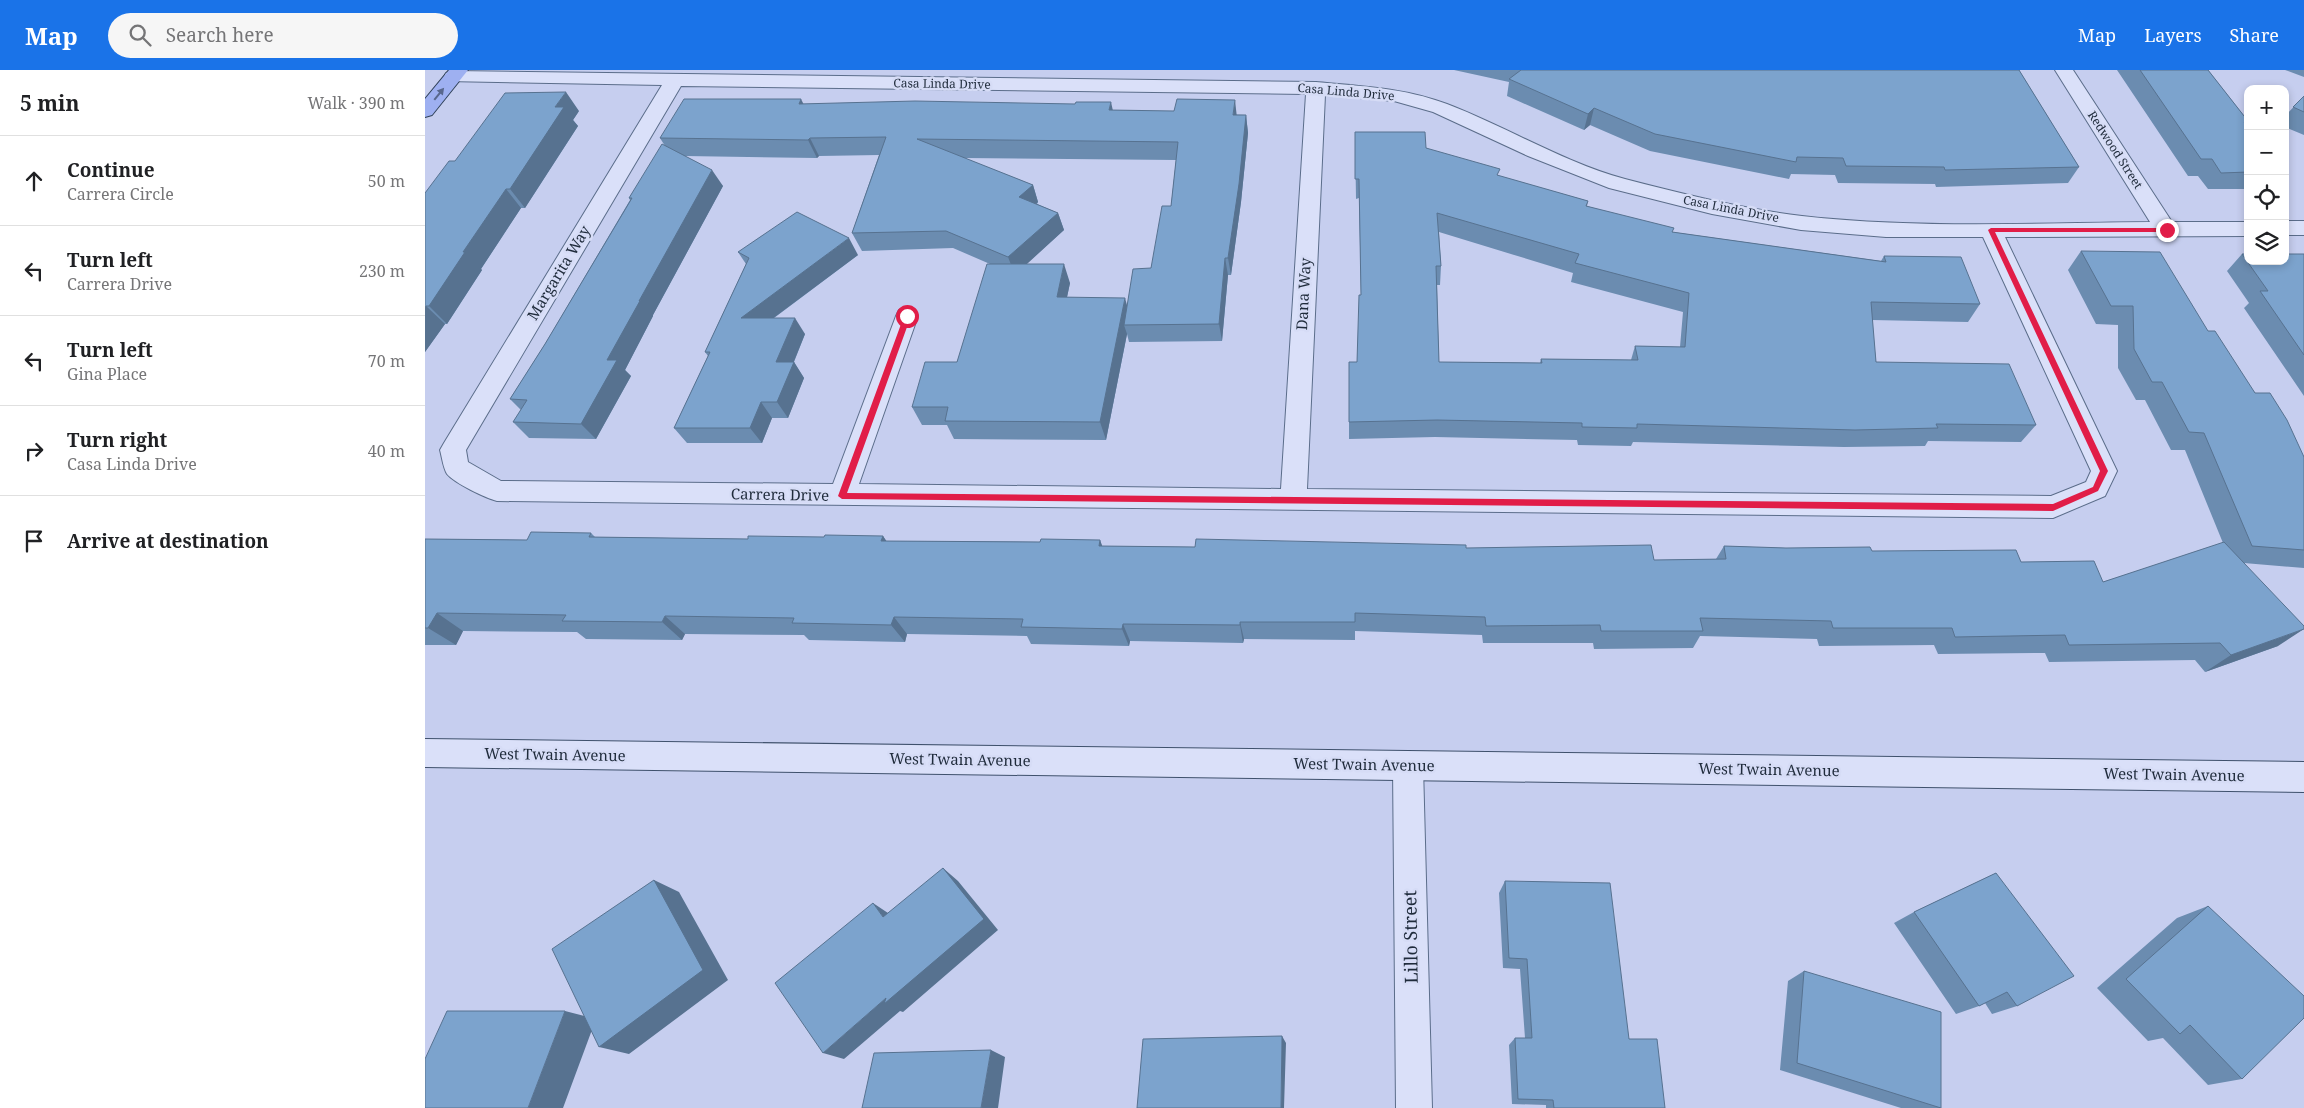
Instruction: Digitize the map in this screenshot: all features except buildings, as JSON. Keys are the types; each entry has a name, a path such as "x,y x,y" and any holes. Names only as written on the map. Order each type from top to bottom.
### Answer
{"main road":[{"path":"425,111 452,72"}],"street":[{"name":"Redwood Street","path":"2064,70 2167,230"},
{"name":"Casa Linda Drive","path":"452,72 674,81 1316,88 1395,95 1440,108 1535,152 1616,183 1712,207 1801,223 1886,230 2244,229"},
{"name":"Margarita Way","path":"457,468 453,450 674,81"},
{"name":"Dana Way","path":"1293,500 1316,88"},
{"path":"2289,228 2304,228"},
{"name":"Carrera Drive","path":"457,468 497,491 2053,508 2096,489 2104,471 1991,230"},
{"path":"842,496 907,316"},
{"name":"West Twain Avenue","path":"425,753 2304,777"},
{"name":"Lillo Street","path":"1408,766 1414,1108"}],"route":[{"path":"907,316 842,496 2053,508 2096,489 2104,471 1991,230 2167,230"}]}
